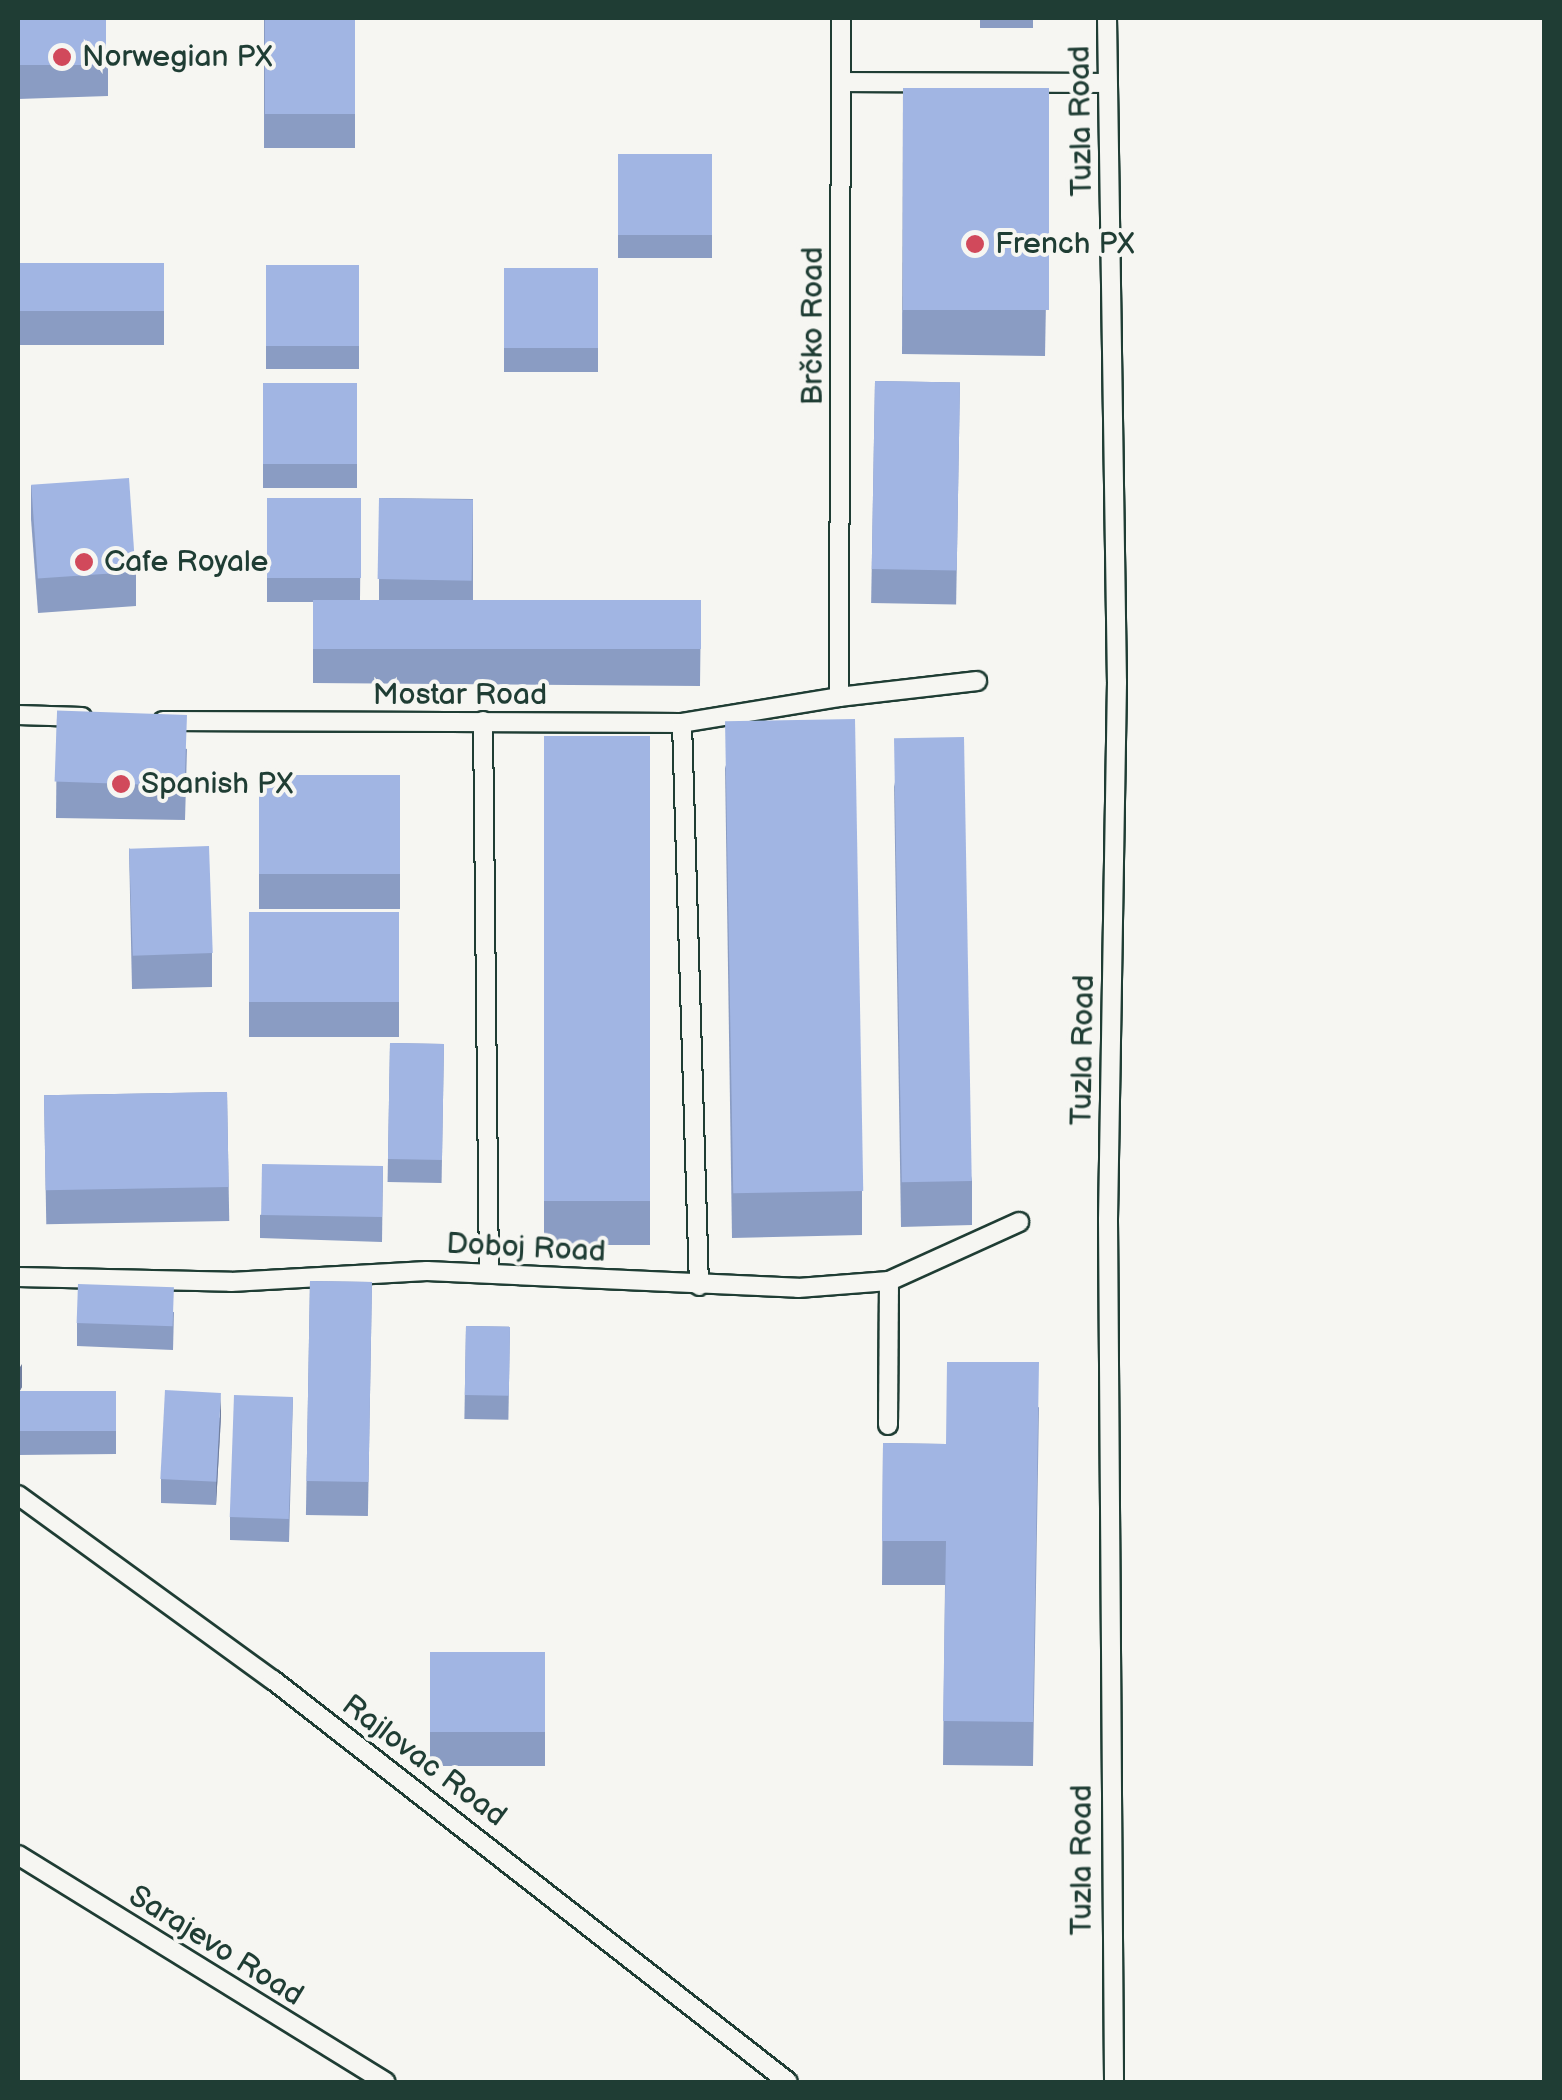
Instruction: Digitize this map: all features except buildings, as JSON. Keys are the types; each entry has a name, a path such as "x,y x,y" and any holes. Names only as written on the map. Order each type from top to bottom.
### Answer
{"lane":[{"name":"Brčko Road","path":"839,697 841,18"},
{"name":"Tuzla Road","path":"1106,18 1117,682 1108,1220 1114,2082"},
{"path":"843,82 1108,83"},
{"name":"Mostar Road","path":"136,720 682,723 839,697 977,681"},
{"path":"18,721 97,718"},
{"path":"483,721 489,1272"},
{"path":"682,723 699,1286"},
{"name":"Doboj Road","path":"18,1276 231,1282 489,1272 699,1286 889,1281 1019,1222"},
{"path":"888,1425 889,1281"},
{"name":"Rajlovac Road","path":"18,1496 273,1680 788,2082"},
{"name":"Sarajevo Road","path":"18,1856 386,2082"}],"place":[{"name":"Norwegian PX","path":"62,57"},
{"name":"French PX","path":"975,244"},
{"name":"Cafe Royale","path":"84,562"},
{"name":"Spanish PX","path":"121,784"}]}
